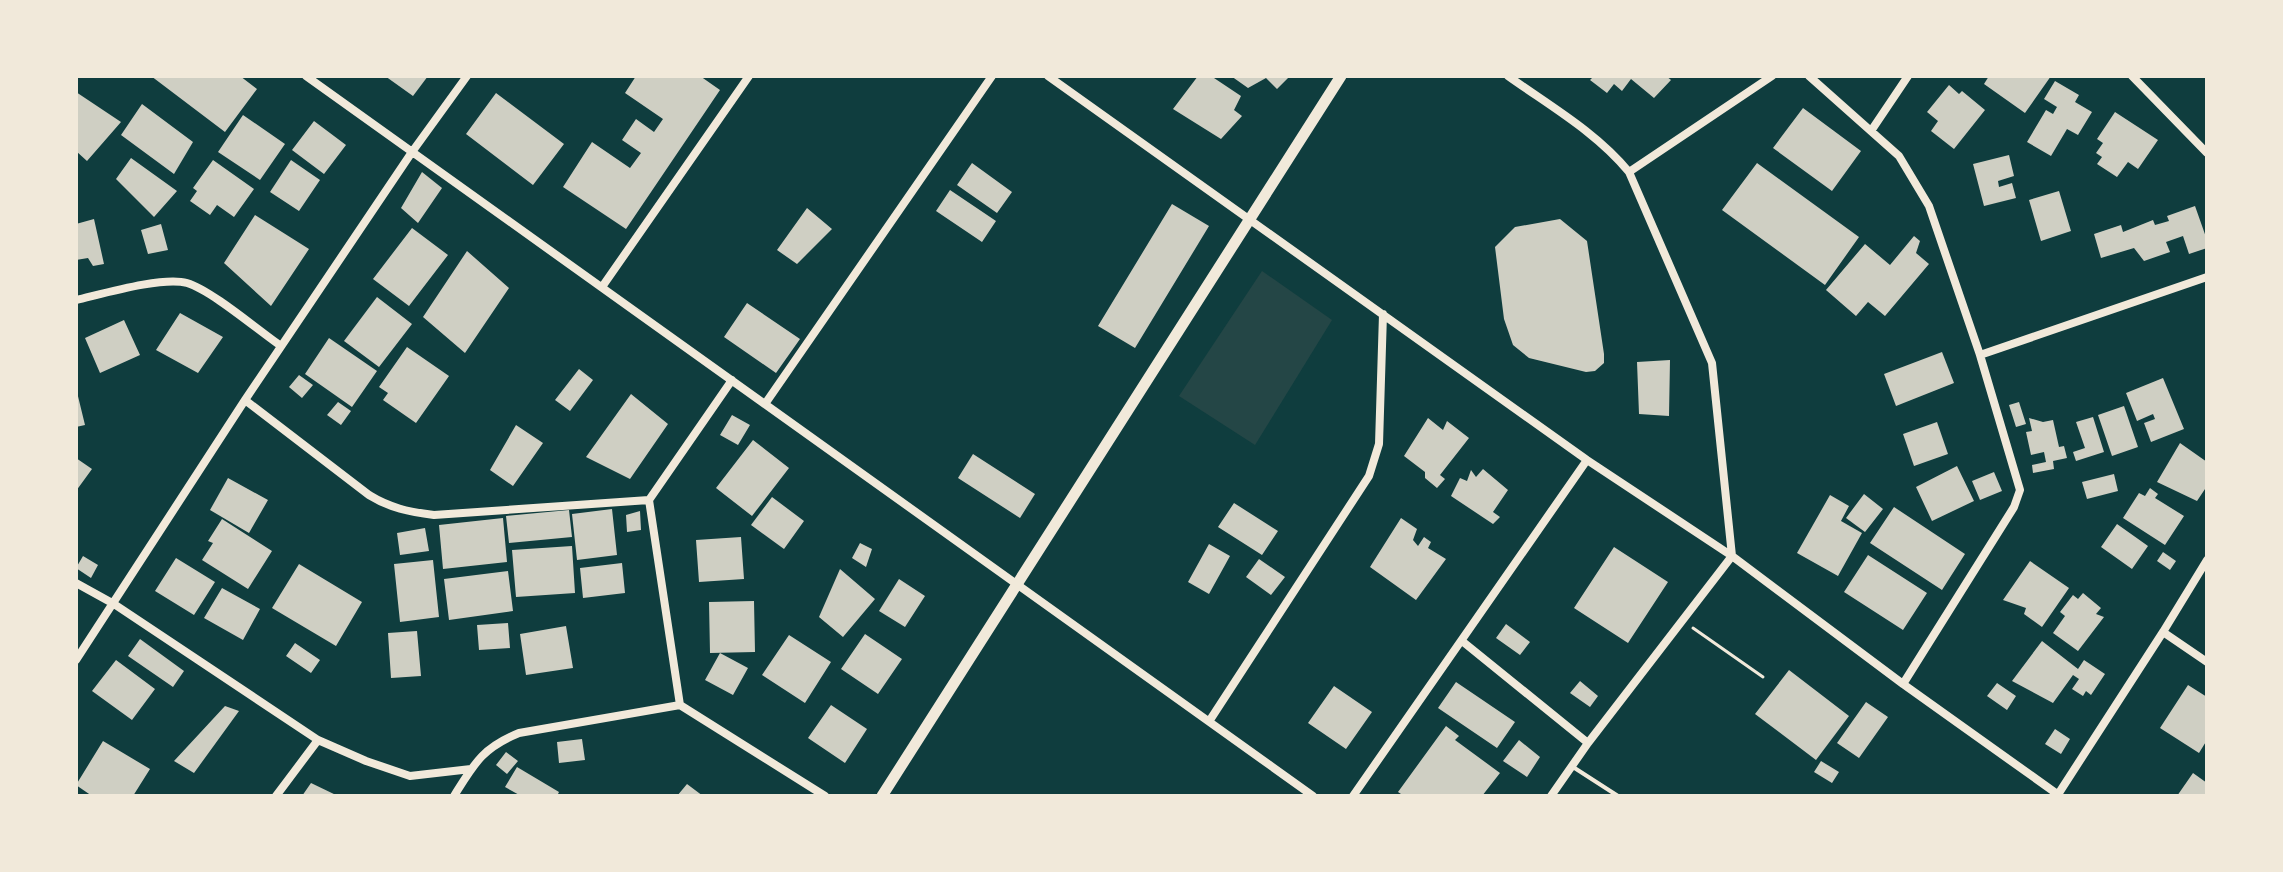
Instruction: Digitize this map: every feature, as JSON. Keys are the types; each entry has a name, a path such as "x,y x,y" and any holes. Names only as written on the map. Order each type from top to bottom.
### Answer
{"main road":[{"path":"882,796 1341,76"}],"street":[{"path":"306,76 1313,796"},
{"path":"76,660 281,346 467,76"},
{"path":"602,287 749,76"},
{"path":"765,404 992,76"},
{"path":"1048,76 1587,460 1732,556 2058,796 2207,560"},
{"path":"1508,76 1593,136 1614,153 1629,172 1712,363 1732,556 1551,796"},
{"path":"1629,172 1772,76"},
{"path":"1809,76 1899,156 1929,206 1980,355 2020,490 1903,684"},
{"path":"1871,131 1908,76"},
{"path":"2132,76 2207,153"},
{"path":"1980,355 2207,277"},
{"path":"76,300 152,284 186,283 210,296 281,346"},
{"path":"1210,720 1369,476 1379,444 1383,314"},
{"path":"680,705 649,500 732,380"},
{"path":"245,400 369,495 388,506 409,512 434,515 649,500"},
{"path":"1353,796 1587,460"},
{"path":"76,583 114,604 318,740 410,776 471,769"},
{"path":"2163,632 2207,662"},
{"path":"1462,641 1588,743"},
{"path":"454,796 471,769 495,743 519,733 680,705 825,796"},
{"path":"276,796 318,740"}],"lane":[{"path":"1572,766 1618,796"}],"path":[{"path":"1683,621 1763,677"}],"shaded area":[{"path":"1262,271 1332,320 1255,445 1179,396"}],"building":[{"path":"151,76 240,76 257,89 225,132"},
{"path":"385,76 428,76 413,96"},
{"path":"636,76 700,76 720,90 626,229 563,187 592,142 630,168 641,153 622,140 636,119 654,132 663,119 625,93"},
{"path":"1198,76 1211,76 1241,96 1234,110 1242,116 1221,139 1173,109"},
{"path":"1231,76 1290,76 1277,89 1266,78 1248,88"},
{"path":"1594,76 1666,76 1671,80 1654,98 1631,79 1622,91 1614,84 1607,93 1590,80"},
{"path":"1989,76 2051,76 2025,113 1984,84"},
{"path":"2055,81 2079,95 2075,102 2092,112 2078,135 2067,129 2051,156 2027,142 2046,110 2053,114 2057,107 2044,99"},
{"path":"1949,85 1959,94 1962,91 1985,110 1954,149 1931,131 1938,121 1927,112"},
{"path":"76,92 121,122 87,161 76,151"},
{"path":"496,93 564,144 533,185 466,134"},
{"path":"142,104 193,142 174,174 121,135"},
{"path":"1803,108 1861,151 1832,191 1773,148"},
{"path":"2115,112 2158,140 2138,169 2128,162 2117,177 2097,164 2102,157 2096,153 2103,143 2097,139"},
{"path":"243,115 285,144 260,180 218,152"},
{"path":"314,121 346,145 324,174 292,150"},
{"path":"2009,155 2014,176 1998,181 1999,187 2012,183 2016,198 1984,206 1973,164"},
{"path":"131,158 177,191 154,217 116,179"},
{"path":"213,160 254,189 234,217 217,205 210,215 190,201 197,191 193,188"},
{"path":"291,160 320,180 299,211 270,192"},
{"path":"972,163 1012,192 997,213 957,185"},
{"path":"1757,163 1859,237 1825,285 1722,210"},
{"path":"422,172 442,188 418,223 401,208"},
{"path":"950,190 996,221 982,242 936,211"},
{"path":"2059,191 2071,231 2041,241 2029,200"},
{"path":"1172,204 1209,226 1135,348 1098,326"},
{"path":"2195,206 2207,248 2189,254 2183,236 2166,242 2170,252 2144,261 2134,248 2101,258 2094,234 2121,225 2123,232 2153,220 2155,225 2169,221 2167,216"},
{"path":"807,208 832,229 797,264 777,250"},
{"path":"255,215 309,249 271,306 224,263"},
{"path":"94,219 104,264 93,266 88,258 76,260 76,224"},
{"path":"1560,219 1587,241 1604,354 1604,363 1595,371 1586,372 1529,358 1513,345 1504,319 1495,247 1515,227"},
{"path":"161,224 168,250 148,254 141,230"},
{"path":"412,228 448,255 409,306 373,279"},
{"path":"1914,236 1920,241 1916,253 1929,264 1885,316 1868,302 1856,316 1826,290 1865,244 1890,265"},
{"path":"467,251 509,288 465,353 423,317"},
{"path":"377,297 412,324 379,367 344,341"},
{"path":"747,303 800,339 776,373 724,337"},
{"path":"180,313 223,337 198,373 156,350"},
{"path":"124,320 140,355 100,373 85,338"},
{"path":"329,338 377,371 352,407 305,374"},
{"path":"407,347 449,376 416,423 383,400 388,393 379,387"},
{"path":"1942,352 1954,383 1896,406 1884,374"},
{"path":"1670,360 1669,416 1639,414 1637,362"},
{"path":"579,369 593,380 570,411 555,400"},
{"path":"299,375 313,385 302,398 289,387"},
{"path":"2163,378 2184,429 2151,442 2144,423 2155,419 2153,414 2137,421 2126,393"},
{"path":"76,388 85,425 76,427"},
{"path":"631,394 668,424 630,479 586,457"},
{"path":"338,402 351,411 341,425 327,415"},
{"path":"2019,402 2026,424 2016,427 2009,405"},
{"path":"2124,406 2138,447 2112,456 2098,415"},
{"path":"732,415 750,425 738,445 720,435"},
{"path":"2093,417 2104,452 2076,461 2073,452 2085,448 2076,422"},
{"path":"1428,418 1443,430 1447,421 1469,438 1440,475 1445,479 1437,488 1425,478 1425,472 1404,456"},
{"path":"2029,418 2043,422 2053,420 2059,447 2064,446 2067,458 2053,461 2054,469 2033,473 2032,465 2046,462 2044,452 2031,455 2026,432 2032,431"},
{"path":"1937,422 1948,454 1914,466 1903,434"},
{"path":"516,425 543,443 513,486 490,470"},
{"path":"753,440 789,468 752,516 716,488"},
{"path":"2180,443 2207,462 2207,486 2197,501 2157,482"},
{"path":"973,454 1035,494 1020,518 958,478"},
{"path":"76,458 92,469 76,491"},
{"path":"1957,466 1974,501 1932,521 1916,487"},
{"path":"1483,469 1508,490 1493,512 1500,517 1493,524 1451,496 1460,478 1467,481 1471,470 1476,477"},
{"path":"1994,472 2002,491 1980,500 1972,481"},
{"path":"2114,474 2118,491 2087,499 2082,482"},
{"path":"228,478 268,500 249,533 210,510"},
{"path":"2150,488 2158,494 2155,498 2184,516 2165,545 2123,518 2139,493 2145,496"},
{"path":"1864,494 1883,509 1865,532 1846,518"},
{"path":"1830,495 1849,506 1841,521 1862,533 1838,576 1797,553"},
{"path":"772,497 804,521 784,549 751,525"},
{"path":"1234,503 1278,531 1262,555 1218,527"},
{"path":"1894,507 1965,554 1942,590 1870,543"},
{"path":"612,509 617,555 577,560 572,514"},
{"path":"569,510 572,537 509,543 506,516"},
{"path":"640,511 641,530 627,532 626,515"},
{"path":"503,518 507,562 443,569 439,525"},
{"path":"1401,518 1417,529 1413,540 1418,546 1424,537 1431,542 1428,548 1446,559 1416,600 1370,567"},
{"path":"222,519 272,551 248,589 202,560 213,543 208,541"},
{"path":"2117,524 2148,546 2132,569 2101,547"},
{"path":"425,528 429,551 400,555 397,533"},
{"path":"741,537 744,579 699,582 696,540"},
{"path":"860,543 872,549 866,567 852,558"},
{"path":"1209,544 1230,556 1209,594 1188,582"},
{"path":"572,546 575,593 516,597 512,550"},
{"path":"1614,547 1668,582 1628,643 1574,608"},
{"path":"2163,552 2176,561 2170,570 2157,561"},
{"path":"1868,555 1927,593 1903,630 1844,592"},
{"path":"83,556 98,565 91,578 76,568"},
{"path":"176,558 215,582 194,615 155,591"},
{"path":"1259,559 1285,577 1271,595 1246,577"},
{"path":"433,560 439,617 400,622 394,564"},
{"path":"2030,561 2069,588 2042,627 2024,614 2026,608 2003,600"},
{"path":"622,563 625,593 583,598 580,568"},
{"path":"299,564 362,602 336,646 272,608"},
{"path":"840,569 875,599 843,637 819,617"},
{"path":"508,571 513,611 449,620 444,579"},
{"path":"899,579 925,596 905,627 879,611"},
{"path":"222,588 260,609 243,640 204,618"},
{"path":"2083,593 2101,608 2096,614 2104,617 2078,651 2053,633 2065,616 2060,612 2073,595 2078,599"},
{"path":"754,601 755,652 710,653 709,602"},
{"path":"508,623 510,648 479,650 477,625"},
{"path":"1506,624 1530,642 1520,655 1496,638"},
{"path":"566,626 573,668 526,675 520,634"},
{"path":"417,631 421,676 391,678 388,633"},
{"path":"865,634 902,659 878,694 841,669"},
{"path":"789,635 831,662 805,703 762,675"},
{"path":"140,639 184,671 173,687 128,656"},
{"path":"2042,641 2078,669 2084,660 2105,674 2091,695 2086,691 2083,696 2072,689 2079,679 2073,675 2053,703 2012,681"},
{"path":"295,643 320,660 311,673 286,656"},
{"path":"720,653 748,668 733,695 705,680"},
{"path":"116,660 155,689 132,720 92,691"},
{"path":"1789,670 1849,716 1816,760 1755,714"},
{"path":"1580,681 1598,696 1590,707 1570,693"},
{"path":"1456,682 1515,722 1497,748 1438,708"},
{"path":"1997,683 2016,696 2007,710 1987,696"},
{"path":"2188,685 2207,697 2207,740 2199,753 2160,728"},
{"path":"1334,686 1372,712 1346,749 1308,723"},
{"path":"1866,702 1888,717 1859,758 1837,743"},
{"path":"831,705 867,729 845,763 808,738"},
{"path":"225,706 239,711 194,773 174,761"},
{"path":"1446,726 1459,736 1455,740 1500,773 1482,796 1404,796 1398,792"},
{"path":"2055,729 2070,739 2061,754 2045,744"},
{"path":"582,739 585,760 559,763 557,742"},
{"path":"1519,740 1540,757 1527,777 1503,761"},
{"path":"103,741 150,769 133,796 92,796 76,785"},
{"path":"506,752 518,761 507,774 496,765"},
{"path":"1821,761 1839,772 1832,783 1814,772"},
{"path":"517,767 559,792 557,796 521,796 505,787"},
{"path":"2193,773 2207,783 2207,796 2177,796"},
{"path":"311,783 338,796 302,796"},
{"path":"687,784 703,796 677,796"}]}
